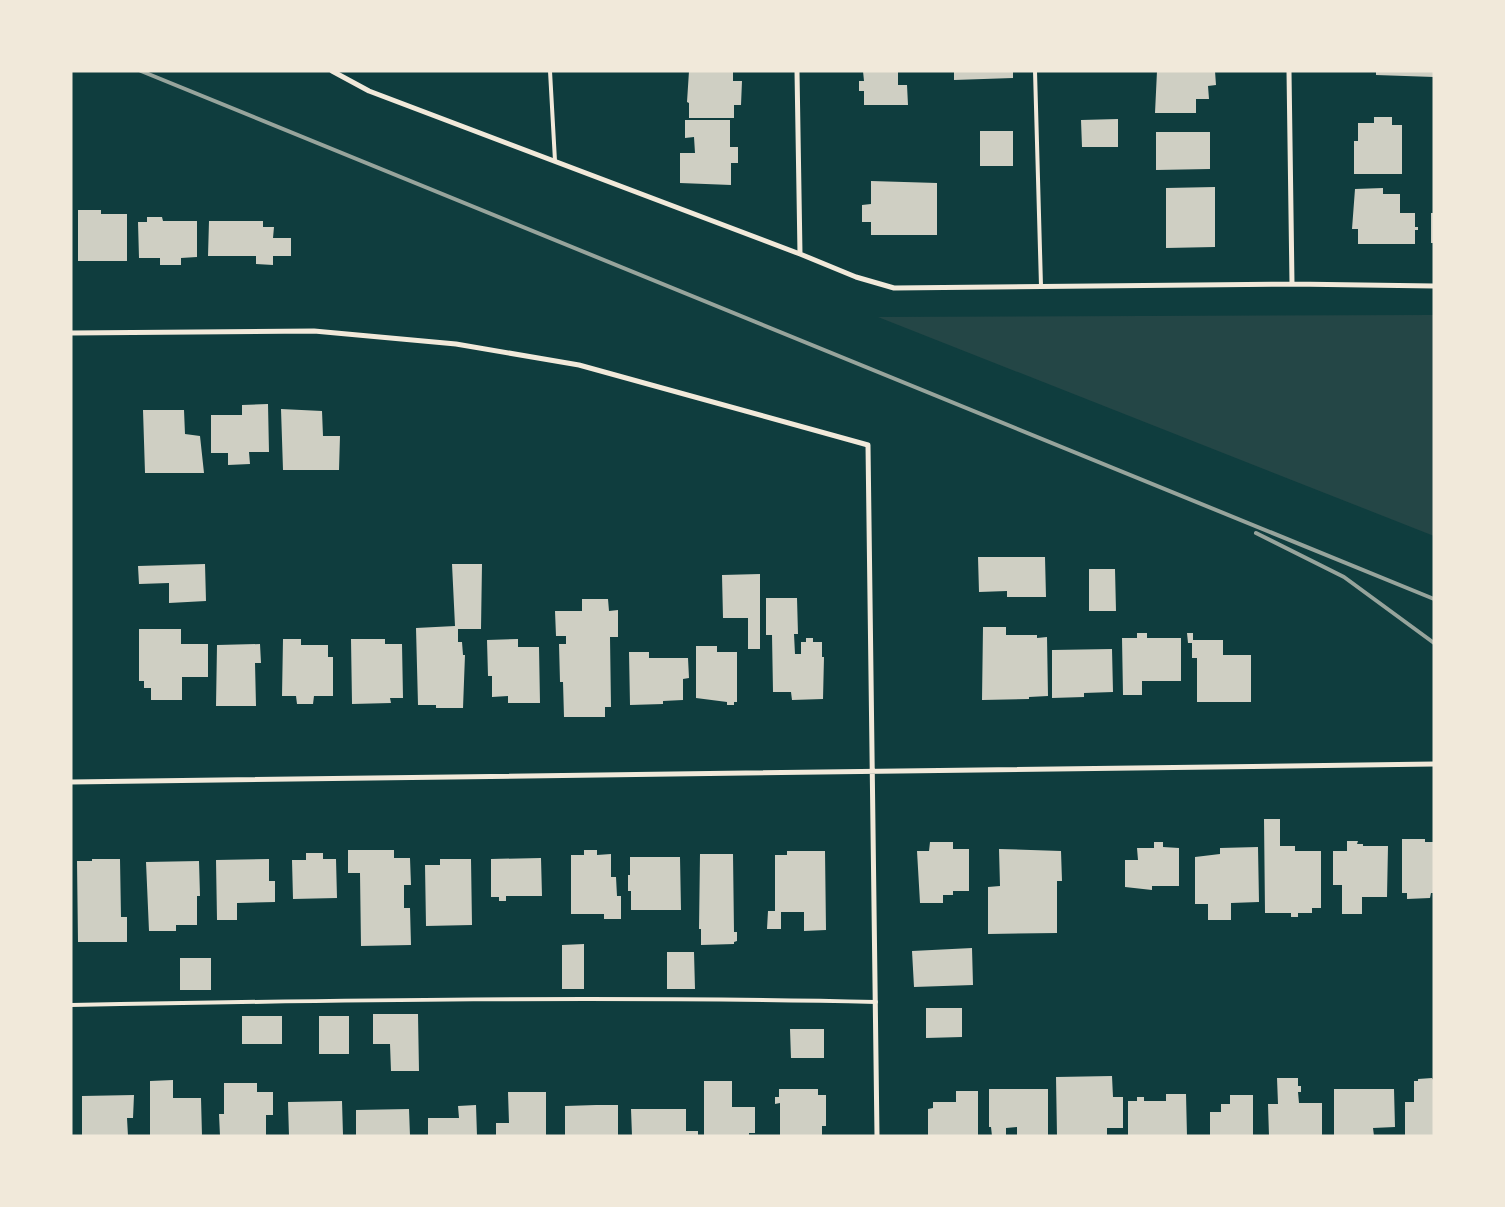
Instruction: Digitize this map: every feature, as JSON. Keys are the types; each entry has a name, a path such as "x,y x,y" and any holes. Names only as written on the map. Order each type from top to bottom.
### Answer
{"street":[{"path":"332,71 369,91 800,254 856,277 894,288 1292,284 1434,286"},
{"path":"797,71 800,254"},
{"path":"1289,71 1292,284"},
{"path":"71,333 314,331 456,344 579,365 868,445 878,1136"},
{"path":"71,782 1434,764"}],"lane":[{"path":"550,71 555,161"},
{"path":"1035,71 1041,286"},
{"path":"71,1006 387,999 659,998 876,1002"}],"shaded area":[{"path":"1434,315 1434,536 878,317"}],"building":[{"path":"689,71 733,71 733,81 742,81 741,105 734,105 734,118 689,118 689,103 687,102"},
{"path":"863,71 898,71 898,85 907,85 908,105 864,105 864,91 859,91 859,81 864,81"},
{"path":"954,71 1013,71 1013,78 954,80"},
{"path":"1157,71 1215,71 1216,85 1208,86 1209,99 1196,99 1196,113 1155,113"},
{"path":"1376,71 1434,71 1434,77 1376,75"},
{"path":"1374,117 1392,117 1392,125 1402,125 1402,174 1354,174 1354,141 1358,141 1358,123 1374,123"},
{"path":"1118,119 1118,147 1082,147 1081,120"},
{"path":"685,120 730,120 730,147 738,147 738,163 731,163 731,185 680,183 680,153 695,153 694,137 685,138"},
{"path":"980,131 1013,131 1013,166 980,166"},
{"path":"1156,132 1210,132 1210,169 1156,170"},
{"path":"871,181 937,183 937,235 871,235 871,222 862,222 862,205 871,204"},
{"path":"1215,187 1215,247 1166,248 1166,188"},
{"path":"1383,188 1383,194 1400,194 1400,213 1415,213 1415,227 1418,227 1418,230 1415,230 1415,244 1358,244 1358,229 1352,229 1355,189"},
{"path":"78,210 101,210 101,214 127,214 127,261 78,261"},
{"path":"1431,213 1434,213 1434,243 1431,243"},
{"path":"147,217 162,217 163,221 197,221 197,257 181,258 181,265 160,265 160,258 139,258 138,222 147,222"},
{"path":"209,221 263,221 263,227 274,227 273,238 291,238 291,256 273,256 273,265 256,264 256,256 208,256"},
{"path":"268,404 269,452 249,452 250,464 228,465 228,453 211,453 211,415 242,415 242,405"},
{"path":"281,409 322,411 323,436 340,436 339,470 283,470"},
{"path":"143,410 184,410 185,434 200,436 204,473 145,473"},
{"path":"978,557 1045,557 1046,597 1007,597 1007,591 979,592"},
{"path":"205,564 206,601 169,603 169,583 139,584 138,566"},
{"path":"452,564 482,564 481,629 458,629 458,642 462,642 463,655 465,655 463,708 436,708 436,705 418,705 416,628 455,626"},
{"path":"1089,569 1115,569 1116,611 1089,611"},
{"path":"760,574 760,649 748,649 748,618 723,618 722,575"},
{"path":"766,598 797,598 798,634 794,634 795,654 801,654 801,642 806,642 806,638 813,638 813,642 822,642 822,657 824,657 823,699 792,700 791,692 773,692 772,635 766,635"},
{"path":"582,599 608,599 609,611 618,610 618,637 610,637 611,707 605,707 605,717 564,717 563,682 560,682 559,644 566,644 566,636 556,636 555,611 582,611"},
{"path":"983,627 1006,627 1006,635 1037,635 1037,638 1047,637 1048,696 1029,697 1029,699 982,700"},
{"path":"139,629 181,629 181,644 208,644 208,677 182,677 182,700 151,700 151,688 144,688 144,681 139,681"},
{"path":"1137,633 1147,633 1147,638 1181,638 1181,681 1142,681 1142,695 1123,695 1122,638 1137,638"},
{"path":"1187,633 1193,633 1193,640 1223,640 1223,655 1251,655 1251,702 1197,702 1197,658 1192,658 1192,643 1188,643"},
{"path":"283,639 301,639 301,645 328,645 328,657 333,657 333,696 314,696 313,704 297,704 296,696 282,696"},
{"path":"351,639 385,639 385,644 402,644 403,698 390,698 391,703 352,704"},
{"path":"518,639 518,647 539,647 540,703 508,703 508,696 492,697 492,676 488,676 487,640"},
{"path":"260,644 261,663 255,663 256,706 216,706 217,645"},
{"path":"696,646 717,646 717,652 737,652 737,702 734,702 734,705 727,705 727,702 696,698"},
{"path":"1112,649 1113,692 1084,693 1084,697 1052,698 1052,650"},
{"path":"629,652 649,652 649,658 688,658 689,678 683,679 683,700 663,701 663,704 630,705"},
{"path":"1264,819 1280,819 1280,846 1295,846 1295,851 1321,851 1321,908 1312,908 1312,913 1298,913 1298,917 1291,917 1291,913 1265,913"},
{"path":"1402,839 1425,839 1425,842 1434,842 1434,893 1431,893 1430,898 1407,899 1407,893 1402,893"},
{"path":"1347,841 1358,841 1357,844 1363,844 1363,846 1388,846 1387,897 1362,897 1362,914 1342,914 1342,885 1333,885 1333,851 1347,851"},
{"path":"930,842 953,842 953,849 969,849 969,891 953,891 953,895 943,895 943,903 920,903 917,851 929,851"},
{"path":"1154,842 1163,842 1163,847 1179,848 1179,886 1152,886 1152,890 1125,887 1125,860 1138,860 1137,848 1154,848"},
{"path":"1258,847 1259,902 1231,903 1231,920 1208,920 1208,904 1195,904 1195,857 1220,854 1220,848"},
{"path":"999,849 1061,851 1062,881 1057,881 1057,933 988,934 988,887 1000,886"},
{"path":"348,850 394,850 394,858 410,858 411,885 404,885 404,908 410,908 411,945 361,946 360,873 348,873"},
{"path":"584,850 597,850 597,855 611,854 611,877 616,877 617,896 621,896 621,919 604,919 604,914 571,914 571,855 584,855"},
{"path":"787,851 825,851 826,930 804,931 804,912 781,912 781,929 767,929 768,911 775,911 775,855 787,855"},
{"path":"306,853 323,853 323,859 336,859 337,898 293,899 292,860 306,860"},
{"path":"700,854 733,854 734,932 737,932 737,941 734,944 701,945 701,929 699,929"},
{"path":"630,857 680,857 681,910 631,910 631,891 628,891"},
{"path":"541,858 542,896 506,896 506,901 499,901 499,897 491,897 491,859"},
{"path":"92,859 120,859 121,917 127,917 127,942 78,942 77,861 92,861"},
{"path":"269,859 269,881 275,881 275,902 237,903 237,920 217,920 216,860"},
{"path":"440,859 471,859 472,925 426,926 425,865 440,865"},
{"path":"199,861 200,896 197,896 197,925 176,925 176,931 149,931 146,862"},
{"path":"584,944 584,989 562,989 562,945"},
{"path":"972,948 973,985 914,987 912,951"},
{"path":"667,952 694,952 695,989 667,989"},
{"path":"180,958 211,958 211,990 180,990"},
{"path":"926,1008 962,1008 962,1037 926,1038"},
{"path":"373,1014 418,1014 419,1071 391,1071 390,1044 373,1044"},
{"path":"242,1016 282,1016 282,1044 242,1044"},
{"path":"319,1016 349,1016 349,1054 319,1054"},
{"path":"790,1029 824,1029 824,1058 791,1058"},
{"path":"1112,1076 1113,1097 1123,1097 1123,1128 1107,1128 1107,1136 1057,1136 1056,1077"},
{"path":"1277,1078 1298,1078 1298,1086 1301,1086 1301,1092 1298,1092 1299,1103 1322,1103 1322,1136 1269,1136 1268,1104 1278,1104"},
{"path":"1432,1078 1434,1081 1434,1136 1405,1136 1405,1102 1414,1102 1414,1081"},
{"path":"173,1080 173,1098 201,1098 202,1136 150,1136 150,1081"},
{"path":"704,1081 732,1081 732,1107 755,1107 755,1133 749,1133 749,1136 704,1136"},
{"path":"224,1083 257,1083 257,1092 273,1092 273,1115 266,1115 266,1136 220,1136 219,1114 224,1114"},
{"path":"779,1089 818,1089 818,1095 826,1095 826,1126 822,1126 822,1136 780,1136 780,1103 775,1104 775,1097 779,1097"},
{"path":"989,1089 1048,1089 1048,1136 1017,1135 1017,1127 1006,1128 1006,1136 992,1136 991,1127 989,1127"},
{"path":"1334,1089 1394,1089 1395,1127 1373,1128 1374,1136 1334,1136"},
{"path":"956,1091 978,1091 978,1136 928,1136 928,1109 933,1108 933,1102 956,1102"},
{"path":"508,1092 546,1092 546,1136 496,1136 496,1123 509,1123"},
{"path":"1166,1094 1186,1094 1187,1136 1128,1136 1128,1101 1137,1101 1137,1097 1144,1097 1144,1101 1166,1101"},
{"path":"134,1095 133,1118 127,1118 128,1136 82,1136 82,1096"},
{"path":"1230,1095 1253,1095 1253,1136 1210,1136 1210,1112 1221,1112 1221,1104 1230,1104"},
{"path":"342,1101 343,1135 289,1136 288,1102"},
{"path":"476,1105 477,1136 428,1136 428,1118 459,1118 458,1106"},
{"path":"618,1105 618,1136 565,1136 565,1106"},
{"path":"409,1109 410,1136 356,1136 356,1110"},
{"path":"631,1109 686,1109 686,1131 698,1131 698,1136 632,1136"}],"railway":[{"path":"141,71 1434,599"},
{"path":"1256,533 1344,577 1434,643"}]}
